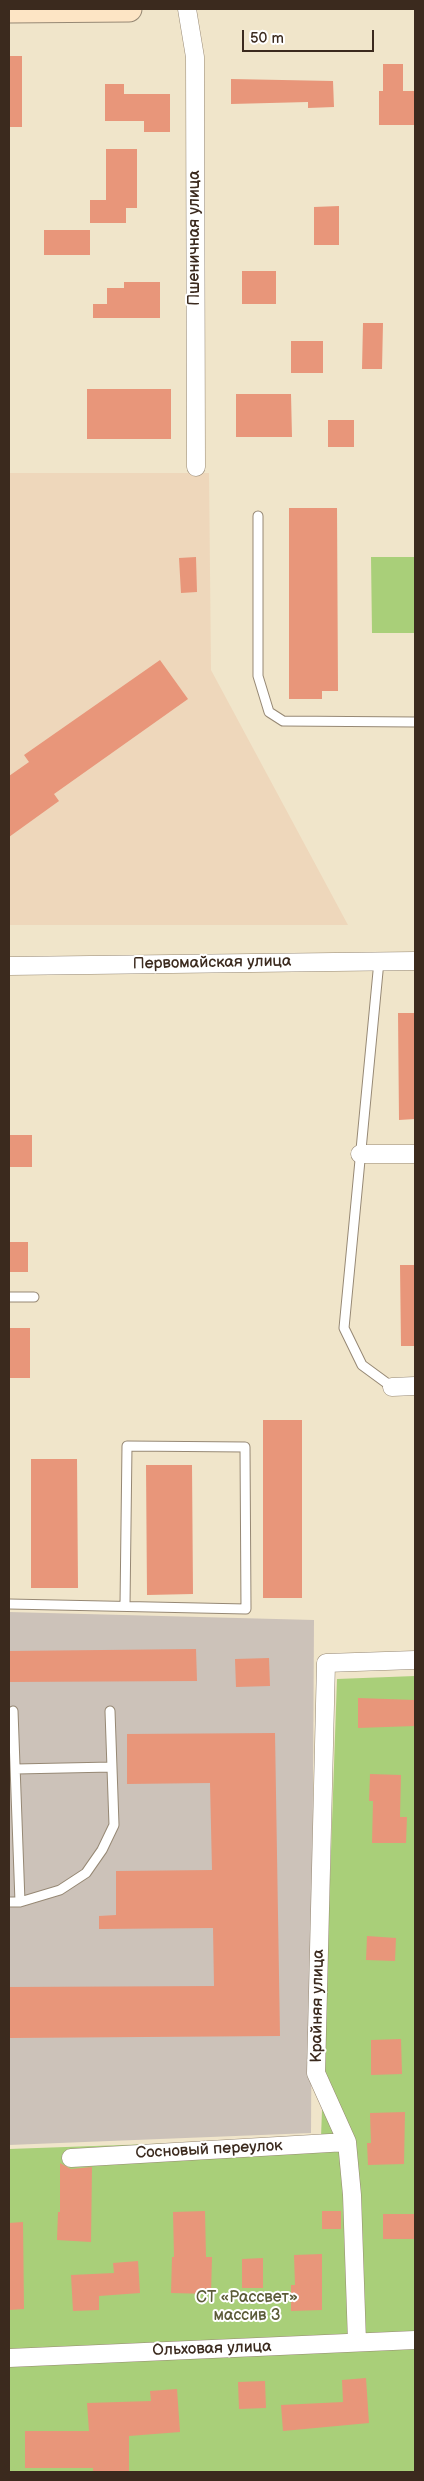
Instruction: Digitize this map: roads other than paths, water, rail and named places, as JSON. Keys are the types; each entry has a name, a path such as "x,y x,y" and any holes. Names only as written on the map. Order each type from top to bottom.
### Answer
{"street":[{"path":"9,10 129,9"},
{"name":"Пшеничная улица","path":"187,9 195,57 196,467"},
{"name":"Первомайская улица","path":"9,966 415,961"},
{"path":"360,1154 415,1154"},
{"path":"392,1387 415,1386"},
{"name":"Крайняя улица","path":"357,2342 352,2195 347,2142 316,2073 326,1663 415,1660"},
{"name":"Сосновый переулок","path":"71,2158 347,2142"},
{"name":"Ольховая улица","path":"9,2358 415,2340"}],"lane":[{"path":"258,516 258,676 269,712 283,721 415,722"},
{"path":"379,961 344,1328 362,1365 392,1387"},
{"path":"9,1297 34,1297"},
{"path":"9,1604 246,1609 245,1447 127,1446 125,1605"},
{"path":"13,1711 20,1902"},
{"path":"9,1902 20,1902 60,1890 86,1873 102,1850 114,1825 110,1712"},
{"path":"16,1768 112,1767"}],"park label":[{"name":"СТ «Рассвет» массив 3","path":"247,2307"}]}
